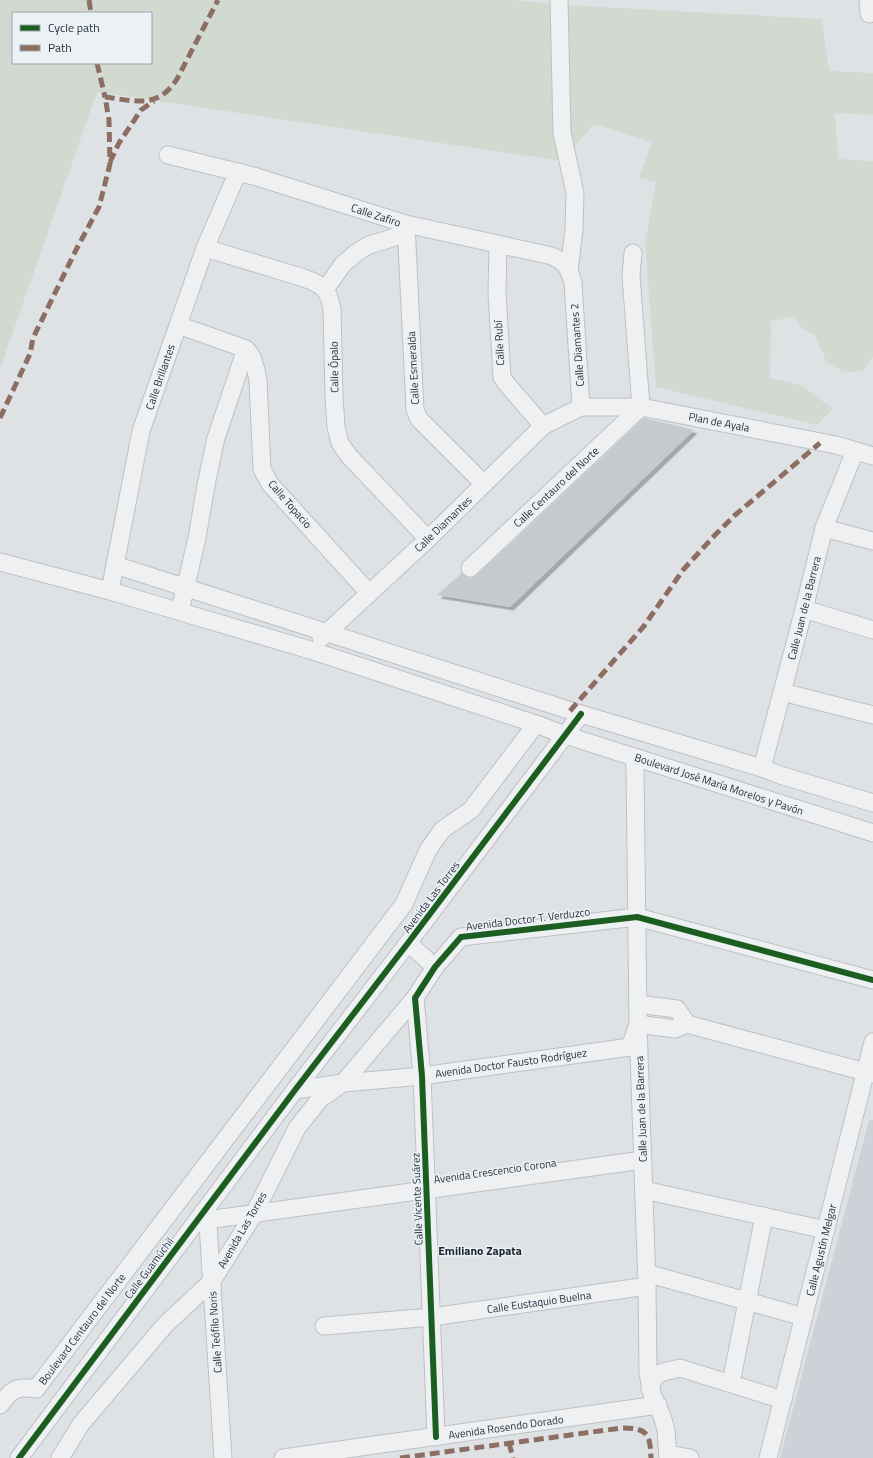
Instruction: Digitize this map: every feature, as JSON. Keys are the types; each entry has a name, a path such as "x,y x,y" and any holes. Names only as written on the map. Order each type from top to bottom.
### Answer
{"street":[{"name":"Calle Diamantes 2","path":"559,0 562,133 575,193 571,277 581,407"},
{"name":"Calle Zafiro","path":"168,155 257,177 406,228 498,244 552,256 562,262 571,277"},
{"name":"Calle Brillantes","path":"110,591 141,431 205,248 239,172"},
{"path":"205,248 304,278 319,284 325,290 343,264 356,253 369,245 389,239 406,228"},
{"name":"Calle Esmeralda","path":"406,228 415,410 419,419 484,484"},
{"name":"Calle Rubí","path":"498,244 497,294 502,377 543,426"},
{"path":"633,253 631,276 642,407"},
{"name":"Calle Ópalo","path":"325,290 330,297 332,309 334,397 336,426 340,443 348,456 428,539"},
{"path":"178,325 246,349 216,438 180,611"},
{"name":"Calle Topacio","path":"246,349 252,357 258,381 262,469 270,484 369,593"},
{"name":"Calle Diamantes","path":"310,650 327,632 428,539 543,426 581,407"},
{"name":"Plan de Ayala","path":"581,407 642,407 836,445 873,456"},
{"name":"Calle Centauro del Norte","path":"470,568 642,407"},
{"name":"Calle Juan de la Barrera","path":"762,768 824,528 854,450"},
{"path":"824,528 873,541"},
{"name":"Boulevard José María Morelos y Pavón","path":"0,562 110,591 310,650 536,724 565,735 873,833"},
{"path":"115,565 581,714 873,803"},
{"path":"804,609 873,630"},
{"path":"782,692 873,715"},
{"name":"Avenida Las Torres","path":"294,1090 408,943 581,714"},
{"name":"Boulevard Centauro del Norte","path":"0,1405 7,1395 14,1389 23,1387 36,1389 404,904 428,850 442,830 471,810 536,724"},
{"name":"Calle Juan de la Barrera","path":"633,757 635,774 638,1024 647,1280 648,1373 650,1389 658,1405 666,1430 668,1456"},
{"path":"637,917 873,980"},
{"name":"Avenida Doctor T. Verduzco","path":"435,967 461,937 637,917"},
{"path":"408,943 435,967 414,998"},
{"name":"Avenida Las Torres","path":"60,1458 81,1424 155,1336 212,1281 254,1214 297,1128 320,1099 343,1083 414,998"},
{"name":"Calle Vicente Suárez","path":"414,998 422,1076 436,1436"},
{"path":"638,1004 677,1009 687,1024"},
{"path":"638,1024 674,1029 687,1024 869,1073"},
{"name":"Avenida Doctor Fausto Rodríguez","path":"294,1090 343,1083 422,1076 630,1047 638,1024"},
{"name":"Calle Agustín Melgar","path":"768,1458 826,1230 869,1073 873,1042"},
{"name":"Calle Guamúchil","path":"19,1458 203,1216 294,1090"},
{"name":"Avenida Crescencio Corona","path":"203,1216 254,1214 643,1160"},
{"path":"644,1190 826,1230"},
{"path":"175,1207 203,1216"},
{"name":"Calle Teófilo Noris","path":"203,1216 212,1281 223,1458"},
{"path":"731,1383 764,1216"},
{"path":"647,1280 748,1302 804,1317"},
{"name":"Calle Eustaquio Buelna","path":"324,1326 432,1317 647,1280"},
{"path":"650,1389 656,1376 663,1372 680,1368 783,1400"},
{"path":"36,1389 58,1405"},
{"name":"Avenida Rosendo Dorado","path":"283,1458 658,1405"},
{"path":"668,1456 690,1458"}],"shaded area":[{"path":"0,0 512,0 564,5 822,19 829,71 873,73 873,115 835,113 838,159 873,161 873,357 862,371 844,372 827,363 815,335 802,328 794,317 771,321 770,378 801,385 833,409 817,425 656,387 645,243 656,182 639,178 652,142 594,124 562,161 97,92 0,369"},
{"path":"869,1120 873,1120 873,1458 780,1458"}],"building":[{"path":"644,418 694,430 510,607 437,595 462,573 468,578 473,578 477,575"}],"marked path":[{"path":"89,0 91,12"},
{"path":"0,418 30,354 33,338 99,207 110,164 109,120 105,97 146,101 154,99 170,89 177,79 218,0"},
{"path":"97,64 105,97"},
{"path":"110,162 119,143 141,110 154,101"},
{"path":"570,711 644,626 683,570 714,536 734,516 820,443"},
{"path":"400,1458 622,1428 637,1429 646,1434 650,1443 651,1458"},
{"path":"509,1443 513,1458"}],"cycle path":[{"path":"19,1458 295,1090 581,714"},
{"path":"436,1437 422,1076 415,998 435,967 461,937 637,917 873,980"}],"district":[{"name":"Emiliano Zapata","path":"480,1251"}]}
